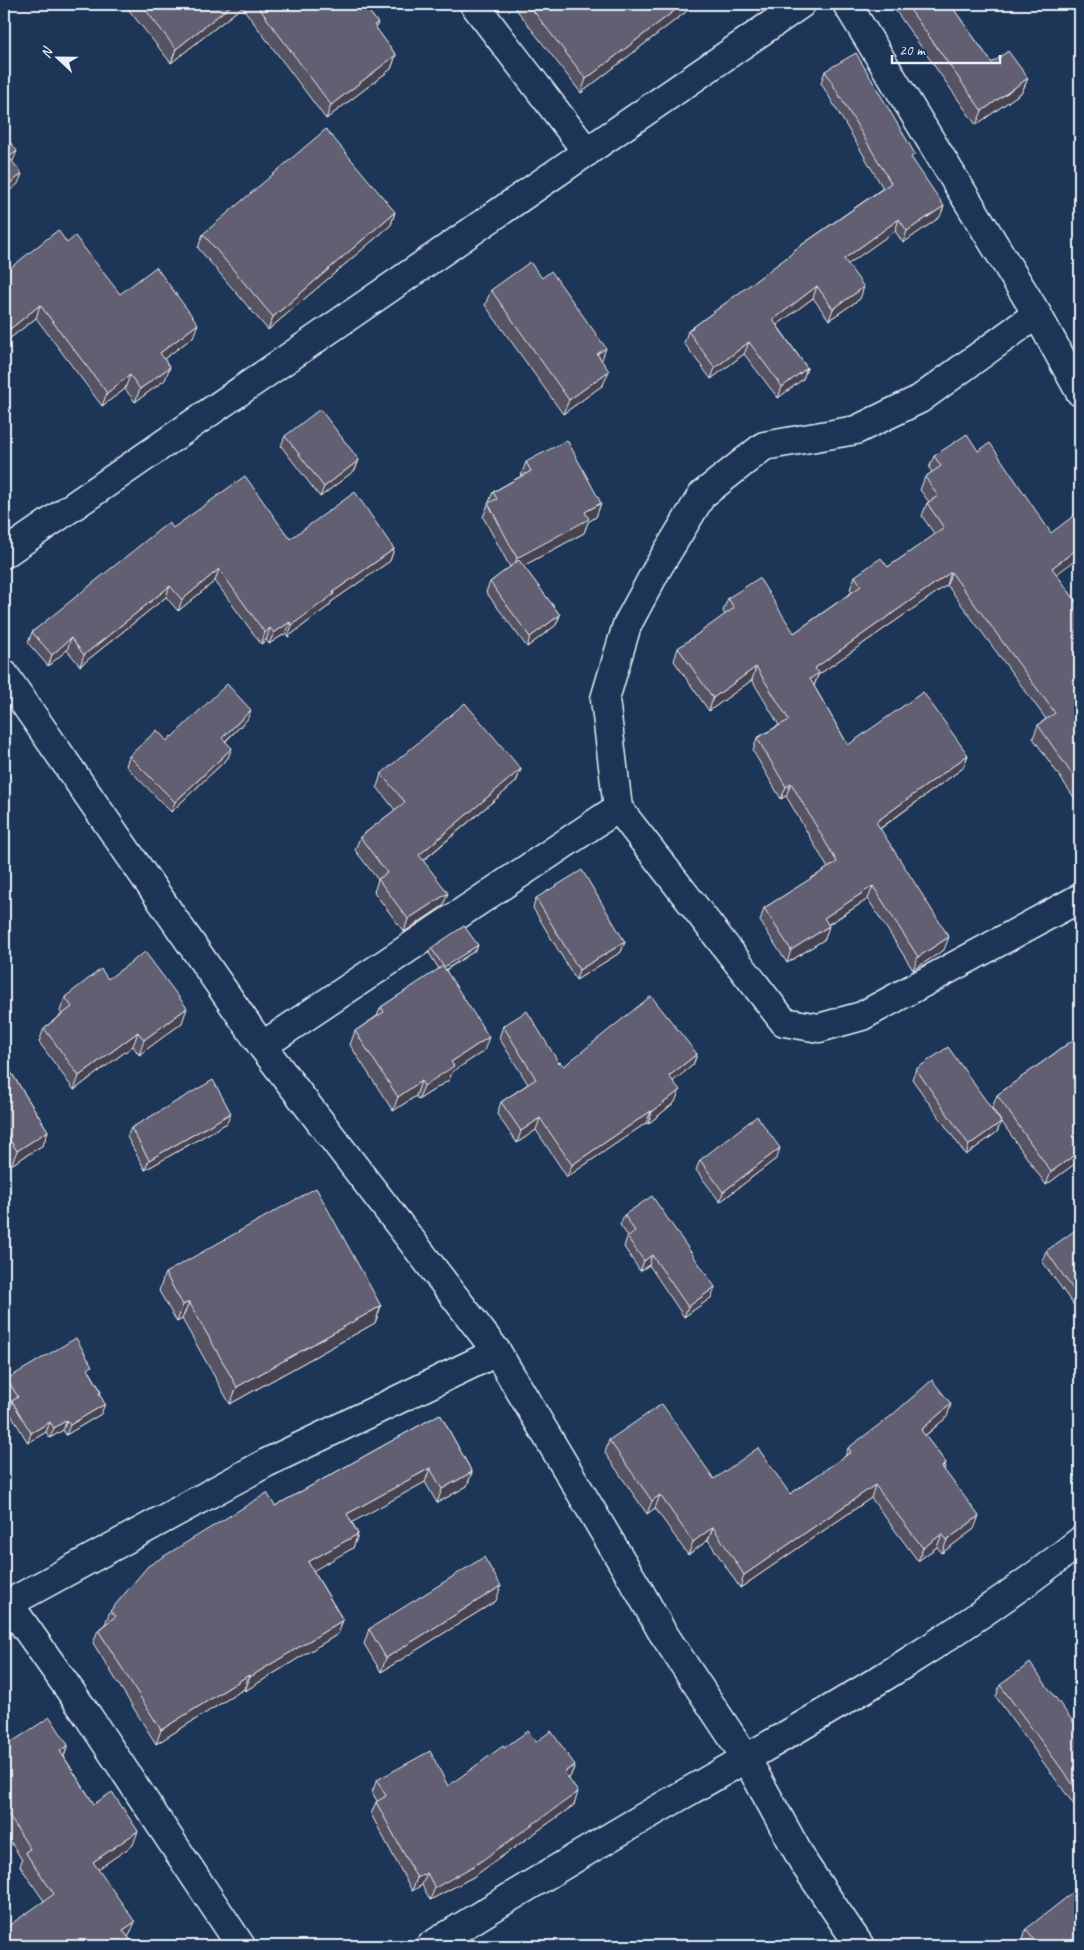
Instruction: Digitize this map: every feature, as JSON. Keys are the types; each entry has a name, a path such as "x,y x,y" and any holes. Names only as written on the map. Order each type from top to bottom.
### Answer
{"street":[{"path":"474,4 587,152"},
{"path":"4,554 801,4"},
{"path":"847,4 1037,314 1080,392"},
{"path":"1037,314 920,400 856,430 764,446 702,495 657,569 627,625 605,699 618,808 784,1022 819,1028 862,1016 1080,898"},
{"path":"4,674 262,1046 497,1352 661,1630 746,1758 805,1865 860,1946"},
{"path":"262,1046 618,808"},
{"path":"241,1946 88,1716 6,1605 266,1463 497,1352"},
{"path":"430,1946 594,1846 909,1662 1030,1580 1080,1541"}],"building":[{"path":"141,4 233,4 176,49"},
{"path":"256,4 363,4 378,23 374,25 396,55 331,105"},
{"path":"528,4 683,4 586,79"},
{"path":"906,4 950,4 992,63 1008,51 1028,78 982,111"},
{"path":"856,53 915,154 911,157 944,206 907,231 899,219 844,259 864,287 833,309 817,286 773,320 807,368 782,387 749,342 715,368 688,331 793,251 891,183 825,71"},
{"path":"326,129 395,212 273,317 203,234"},
{"path":"4,134 17,151 9,157 22,174 4,188"},
{"path":"58,230 67,243 75,236 120,294 156,267 198,324 160,353 170,367 140,389 130,375 107,393 40,305 4,334 4,273"},
{"path":"530,262 542,278 551,271 606,348 597,354 609,371 569,400 491,290"},
{"path":"320,409 359,460 324,487 285,436"},
{"path":"967,434 978,451 990,443 1051,533 1080,511 1080,547 1052,568 1080,607 1080,786 1038,725 1055,713 951,572 815,668 819,673 810,679 848,745 923,692 968,755 876,822 949,937 918,957 873,886 824,918 829,926 791,950 764,908 837,862 791,783 786,787 757,738 789,720 756,667 713,698 678,648 734,608 728,598 759,578 794,633 861,586 855,576 881,558 888,567 944,528 927,503 938,496 925,477 941,466 934,456"},
{"path":"567,440 601,503 585,512 589,519 517,558 488,503 497,499 493,492 531,471 526,462"},
{"path":"245,476 290,539 355,492 394,549 333,592 334,594 292,625 290,622 274,633 270,628 265,633 219,569 182,600 170,586 84,655 71,638 52,655 32,632 169,522 173,528"},
{"path":"519,560 560,615 530,637 490,582"},
{"path":"227,684 251,710 222,738 232,748 175,802 129,756 157,730 167,741"},
{"path":"465,703 521,769 419,855 448,893 408,919 378,879 387,873 360,837 405,802 381,774"},
{"path":"582,870 625,942 579,970 536,898"},
{"path":"464,926 478,945 444,967 431,948"},
{"path":"145,952 187,1008 144,1040 138,1032 79,1076 44,1028 72,1007 65,997 101,969 108,979"},
{"path":"443,966 489,1037 451,1062 454,1066 424,1086 421,1081 398,1097 355,1031 384,1012 381,1007"},
{"path":"651,996 697,1054 669,1076 680,1090 652,1112 572,1165 540,1118 521,1131 501,1102 536,1079 503,1026 527,1011 559,1063 564,1066"},
{"path":"1080,1035 1080,1151 1051,1172 997,1095"},
{"path":"948,1047 1001,1122 969,1145 916,1069"},
{"path":"4,1061 48,1131 17,1151 4,1130"},
{"path":"213,1080 231,1113 149,1160 131,1128"},
{"path":"757,1116 780,1148 723,1192 700,1160"},
{"path":"316,1188 381,1306 237,1387 189,1302 183,1305 165,1273"},
{"path":"652,1196 715,1287 688,1307 652,1255 644,1261 627,1237 635,1231 624,1215"},
{"path":"1074,1231 1080,1239 1080,1299 1046,1251"},
{"path":"76,1338 92,1366 88,1369 101,1391 99,1393 105,1404 70,1425 67,1420 54,1428 50,1422 31,1433 12,1401 18,1397 7,1379"},
{"path":"932,1380 951,1404 921,1430 946,1463 942,1467 979,1516 947,1540 942,1534 923,1548 875,1485 744,1575 713,1527 693,1542 660,1495 652,1501 609,1440 662,1404 714,1479 758,1448 790,1494 851,1452 848,1448 891,1416"},
{"path":"440,1414 472,1472 442,1489 430,1468 347,1514 358,1534 308,1562 343,1620 250,1677 249,1675 161,1730 98,1630 116,1616 110,1611 148,1566 267,1493 275,1506"},
{"path":"484,1557 501,1586 386,1658 369,1629"},
{"path":"1030,1663 1080,1731 1080,1794 1000,1685"},
{"path":"50,1717 68,1745 60,1751 94,1804 112,1792 138,1831 93,1862 135,1922 123,1930 131,1941 123,1946 4,1946 4,1929 54,1894 25,1852 30,1849 4,1808 4,1747"},
{"path":"528,1731 536,1742 551,1731 575,1765 564,1772 578,1792 477,1864 435,1888 427,1873 417,1878 376,1802 386,1796 377,1780 430,1751 448,1786 503,1746 504,1748"},
{"path":"1080,1887 1080,1946 1040,1946 1026,1929"}]}
